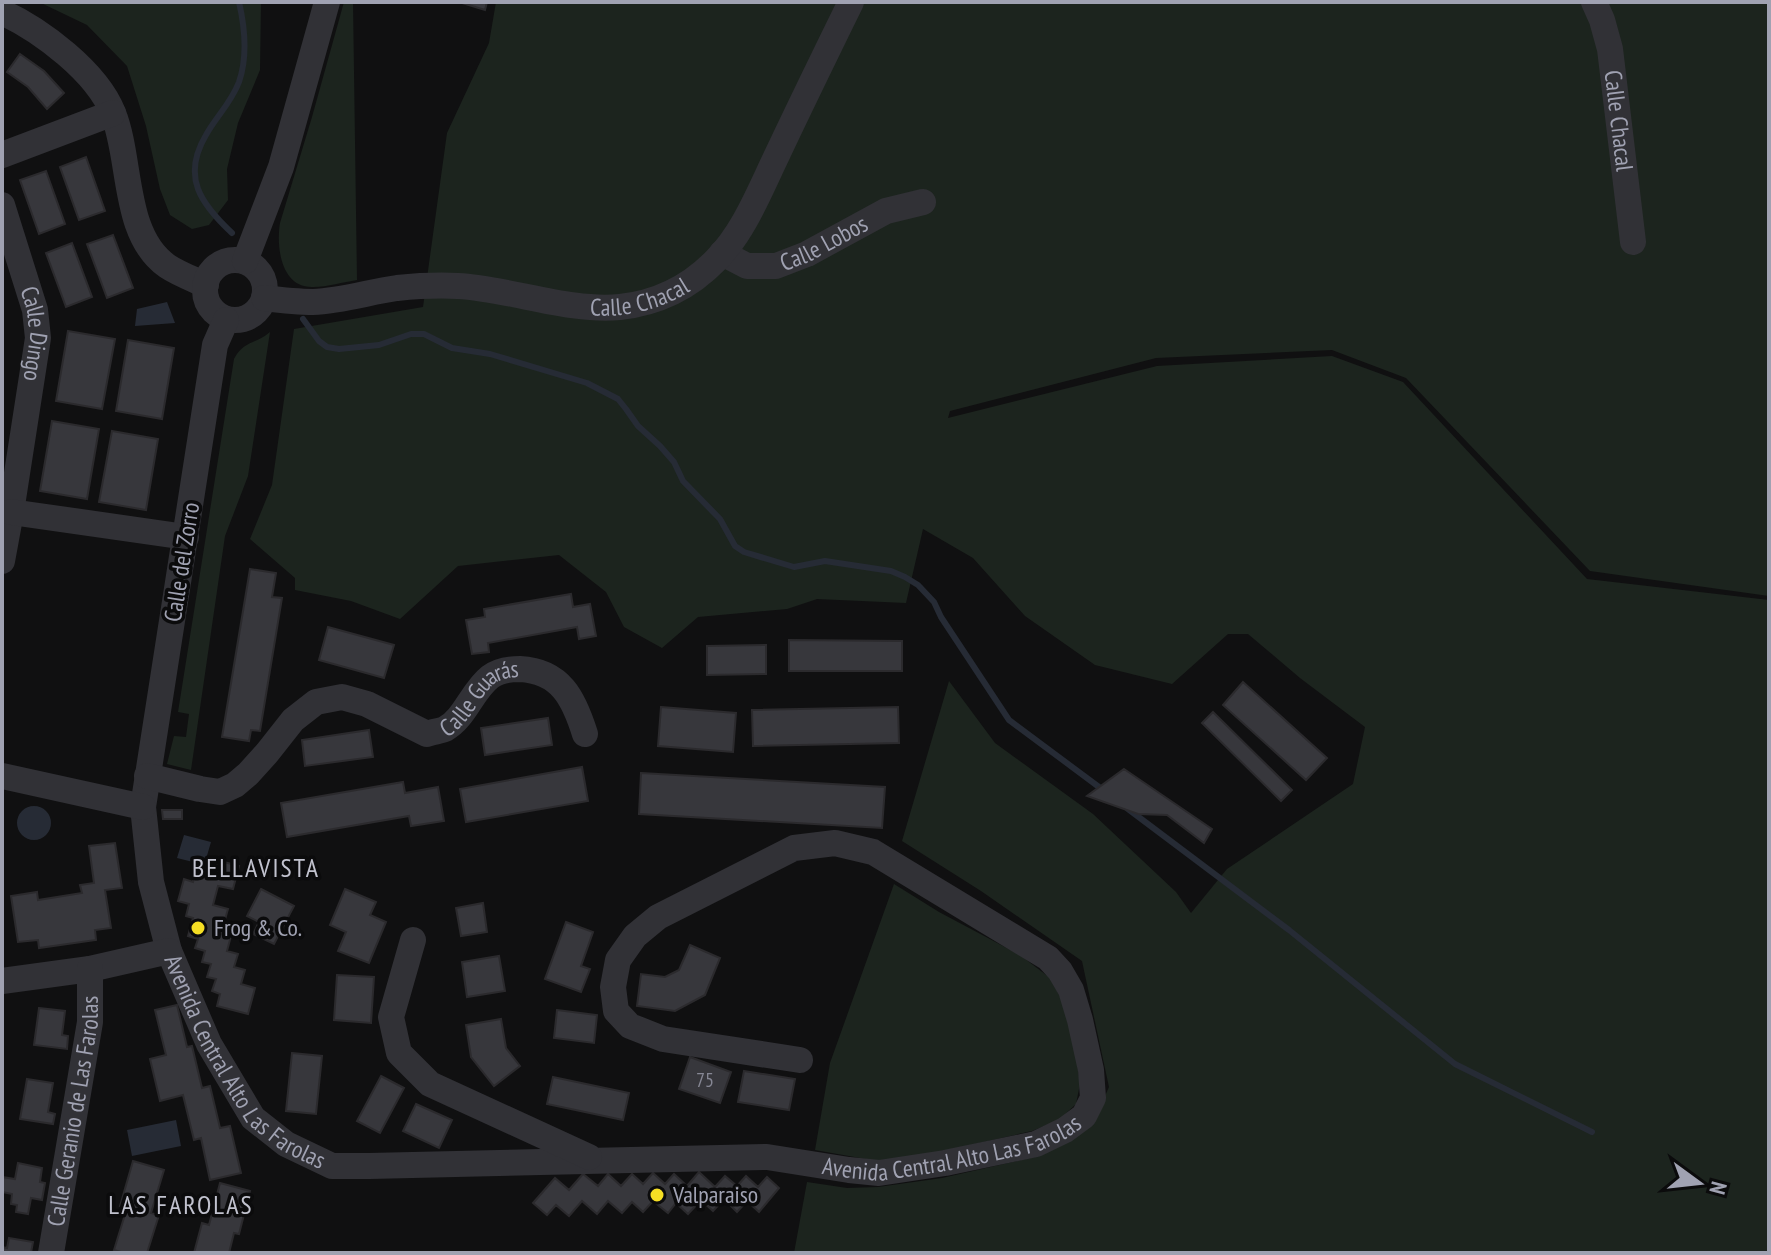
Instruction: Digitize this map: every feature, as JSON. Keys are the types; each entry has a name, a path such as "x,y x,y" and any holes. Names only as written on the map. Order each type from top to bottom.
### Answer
{"street":[{"path":"245,261 281,167 327,2"},
{"name":"Calle Chacal","path":"264,298 313,302 396,288 441,286 484,288 585,307 620,307 675,292 696,279 722,253 748,213 851,2"},
{"name":"Calle Chacal","path":"1594,2 1610,49 1633,242"},
{"path":"2,12 39,35 79,67 98,87 113,113 134,213 142,233 153,252 167,266 206,285"},
{"path":"2,155 113,113"},
{"name":"Calle Lobos","path":"722,253 747,266 776,266 807,254 886,211 923,202"},
{"name":"Calle Dingo","path":"2,205 35,310 38,338 2,561"},
{"path":"226,261 245,261 261,274 265,284 264,298 256,313 237,321 226,320 211,308 206,285 211,272 218,265 226,261"},
{"name":"Calle del Zorro","path":"143,807 215,345 226,320"},
{"path":"11,512 186,537"},
{"name":"Calle Guarás","path":"147,776 220,792 248,774 293,720 316,702 342,697 367,704 427,734 445,729 492,676 509,669 531,670 550,677 567,691 585,734"},
{"path":"2,776 143,807"},
{"name":"Avenida Central Alto Las Farolas","path":"143,807 151,882 169,951 209,1044 253,1118 286,1144 332,1166 767,1157 879,1173 1036,1144 1065,1130 1084,1116 1093,1098 1091,1070 1071,990 1048,958 873,852 835,843 794,848 658,917 635,936 618,960 613,987 616,1011 630,1026 663,1039 800,1060"},
{"path":"413,940 391,1017 399,1053 430,1084 596,1160"},
{"path":"2,981 90,969 169,951"},
{"name":"Calle Geranio de Las Farolas","path":"51,1253 90,1022 90,969"}],"shaded area":[{"path":"39,2 261,2 260,70 238,123 227,169 228,200 209,225 192,229 170,215 127,66 87,25"},
{"path":"344,2 353,2 357,280 302,286 287,274 283,264 279,243 280,223"},
{"path":"496,2 1769,2 1769,596 1590,571 1406,378 1332,350 1156,358 950,411 948,418 1157,366 1332,356 1403,382 1587,579 1769,600 1769,1253 794,1253 807,1182 847,1188 878,1187 942,1178 1039,1156 1093,1123 1109,1087 1082,961 902,841 949,681 995,743 1093,814 1176,892 1191,913 1227,869 1353,784 1365,727 1248,634 1228,634 1172,684 1095,665 1025,616 973,558 923,529 906,603 817,599 787,609 698,617 662,648 624,627 606,592 559,555 458,566 400,619 351,601 295,590 295,578 250,539 272,485 294,329 423,307 447,133 489,43"},
{"path":"167,302 175,323 135,326 137,309"},
{"path":"270,332 248,476 225,536 191,770 167,764 174,736 186,737 189,714 178,712 234,359 246,346"},
{"path":"34,806 46,811 51,823 46,835 34,840 22,835 17,823 22,811"},
{"path":"184,835 211,842 206,859 195,856 193,862 177,858"},
{"path":"894,884 1020,955 1050,978 1066,1008 1080,1084 1076,1104 1059,1120 1032,1131 939,1152 877,1161 815,1150 830,1063"},
{"path":"176,1120 181,1146 132,1156 127,1130"}],"building":[{"path":"459,2 487,2 485,10"},
{"path":"20,54 44,71 64,93 47,109 28,87 7,72"},
{"path":"86,157 105,211 79,220 60,167"},
{"path":"46,171 65,224 39,234 20,180"},
{"path":"113,235 133,288 107,298 87,244"},
{"path":"72,243 92,297 66,307 46,253"},
{"path":"68,331 115,339 102,409 56,401"},
{"path":"128,340 174,348 162,419 116,411"},
{"path":"52,421 99,429 87,499 40,491"},
{"path":"112,431 158,439 146,510 99,502"},
{"path":"250,569 276,573 272,597 282,598 260,731 251,730 249,741 222,737"},
{"path":"571,594 573,607 590,604 596,636 579,639 577,627 488,643 489,652 472,654 466,620 485,617 484,609"},
{"path":"328,627 394,645 384,678 319,660"},
{"path":"789,640 902,641 902,671 789,671"},
{"path":"766,645 766,674 707,675 707,646"},
{"path":"1243,682 1327,758 1306,780 1223,705"},
{"path":"661,707 736,713 733,752 658,746"},
{"path":"898,707 899,743 753,746 752,710"},
{"path":"1213,712 1292,790 1281,801 1202,723"},
{"path":"548,718 552,745 485,755 481,728"},
{"path":"369,730 373,757 305,766 302,740"},
{"path":"582,767 588,801 466,822 460,789"},
{"path":"1124,769 1212,829 1204,843 1167,815 1138,814 1087,796"},
{"path":"641,773 885,787 882,828 639,814"},
{"path":"403,782 405,793 438,787 444,821 411,826 409,816 287,837 281,803"},
{"path":"162,810 182,810 182,819 163,819"},
{"path":"115,843 122,888 105,890 111,928 95,930 96,940 39,948 38,940 18,942 11,896 37,892 38,900 82,893 80,885 94,883 89,846"},
{"path":"209,858 239,866 233,889 218,886 213,905 228,909 221,934 231,936 227,951 238,954 234,967 245,970 241,984 255,988 248,1014 217,1006 220,994 212,991 216,979 207,977 211,964 202,962 205,951 195,948 198,939 188,936 193,918 186,916 189,904 178,901 184,879 193,882 198,865 207,868"},
{"path":"261,889 294,906 274,944 253,934 259,922 247,916"},
{"path":"345,889 376,902 370,915 386,922 369,963 338,951 346,932 330,925"},
{"path":"483,903 487,932 461,936 456,908"},
{"path":"566,922 593,932 581,966 590,969 581,992 545,979"},
{"path":"690,945 720,958 705,995 675,1011 637,1006 641,974 665,977 679,970"},
{"path":"499,956 505,991 467,997 462,962"},
{"path":"337,975 374,977 371,1023 334,1020"},
{"path":"177,1005 187,1047 192,1046 202,1088 210,1086 220,1128 230,1126 241,1173 210,1180 201,1138 194,1140 183,1095 160,1101 150,1059 166,1055 155,1010"},
{"path":"39,1008 65,1011 62,1035 68,1036 67,1049 34,1045"},
{"path":"557,1010 597,1015 594,1043 554,1038"},
{"path":"501,1019 506,1048 520,1066 494,1086 471,1057 466,1025"},
{"path":"292,1053 322,1056 316,1114 286,1111"},
{"path":"690,1057 731,1072 720,1103 679,1089"},
{"path":"744,1071 795,1079 789,1110 738,1102"},
{"path":"381,1076 404,1088 380,1133 357,1121"},
{"path":"553,1077 629,1093 623,1120 547,1104"},
{"path":"27,1079 53,1083 48,1112 55,1114 53,1124 20,1119"},
{"path":"416,1104 452,1120 439,1148 403,1131"},
{"path":"133,1161 164,1170 151,1213 159,1215 147,1253 114,1250 127,1208 120,1206"},
{"path":"18,1163 42,1168 40,1182 45,1183 42,1200 31,1198 28,1214 16,1212 17,1205 11,1204 12,1194 2,1192 2,1177 15,1179"},
{"name":"Valparaiso","path":"699,1172 715,1187 725,1176 737,1186 746,1176 758,1187 767,1177 779,1188 759,1212 747,1201 737,1212 724,1199 713,1211 701,1200 688,1214 676,1203 668,1213 653,1201 643,1212 632,1202 622,1213 608,1201 597,1214 582,1201 569,1216 556,1205 547,1215 533,1203 555,1178 569,1190 583,1174 598,1186 608,1174 621,1186 632,1174 643,1184 653,1173 665,1184 674,1174 687,1186"},
{"path":"220,1183 250,1191 239,1234 234,1233 229,1253 194,1253 202,1223 209,1225"},
{"path":"9,1238 33,1242 31,1253 2,1253 2,1247 7,1248"}],"waterway":[{"path":"232,233 211,211 198,189 195,164 206,135 232,97 242,72 245,42 239,2"},
{"path":"303,319 327,347 339,349 379,345 411,334 424,334 452,348 490,354 587,383 618,399 638,426 674,462 683,481 720,519 735,546 744,552 794,567 825,561 891,571 918,585 934,602 1009,720 1103,790"},
{"path":"1128,809 1289,930 1455,1064 1592,1132"}],"place":[{"name":"Frog & Co.","path":"198,928"},
{"name":"Valparaiso","path":"657,1195"}],"district":[{"name":"BELLAVISTA","path":"256,868"},
{"name":"LAS FAROLAS","path":"181,1205"}]}
